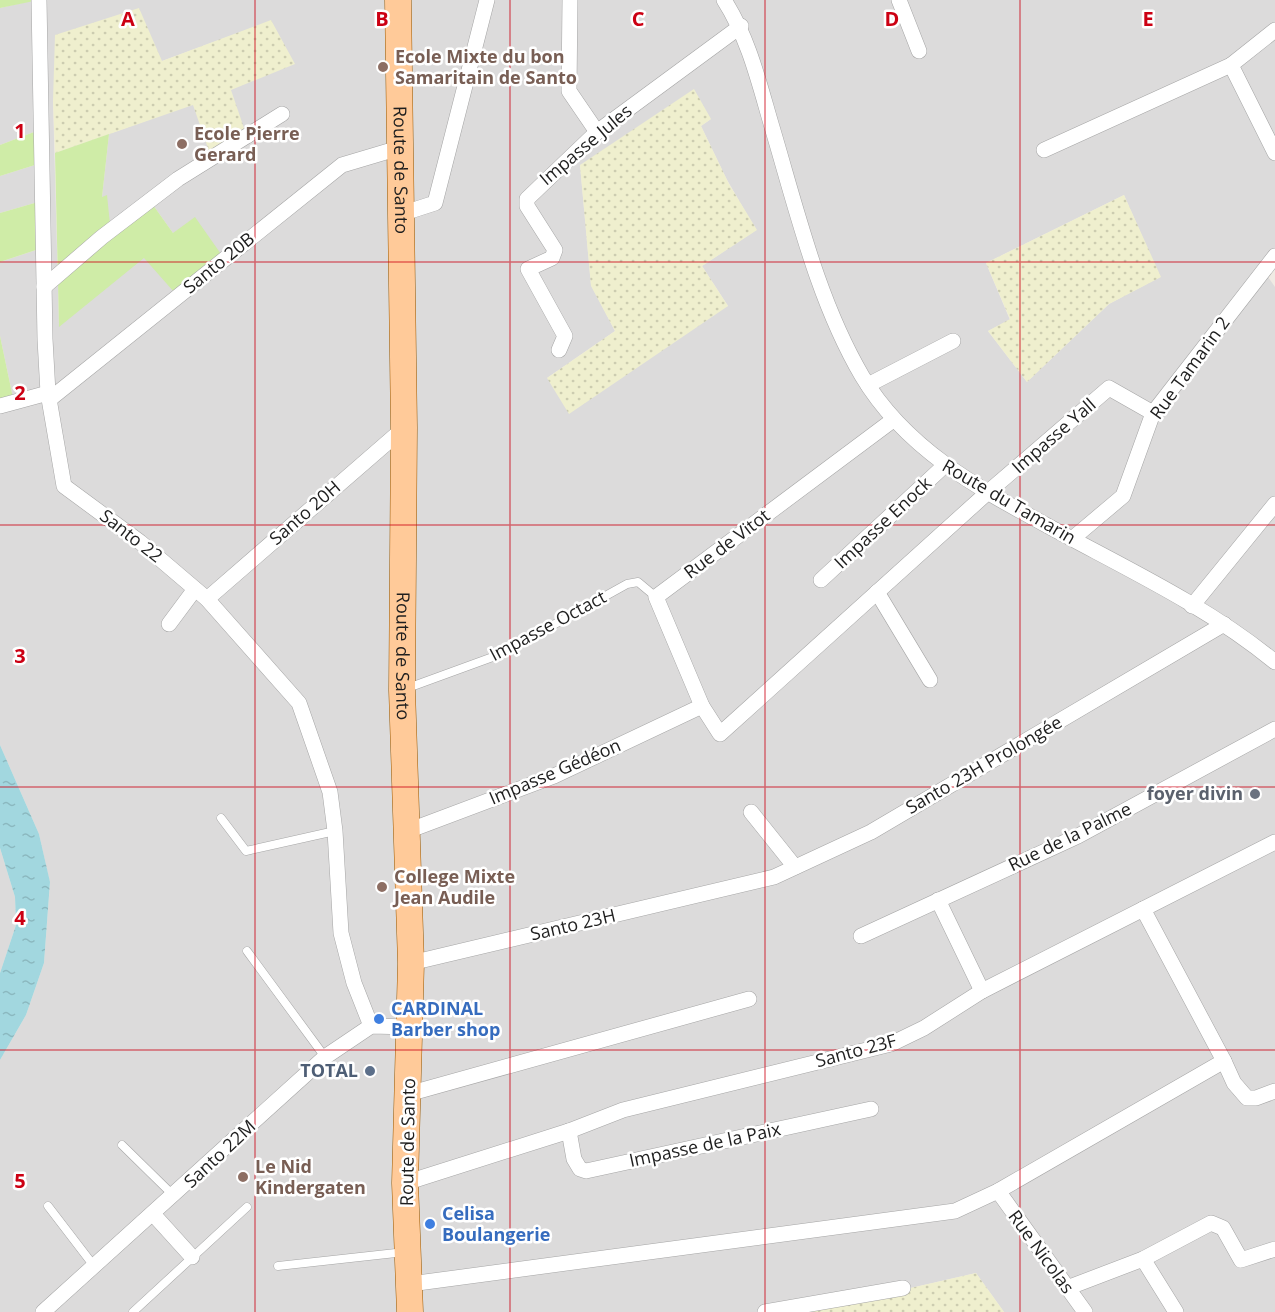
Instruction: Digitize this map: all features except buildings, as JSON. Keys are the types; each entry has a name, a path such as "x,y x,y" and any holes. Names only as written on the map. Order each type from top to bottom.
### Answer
{"main road":[{"name":"Route de Santo","path":"398,0 404,428 402,690 411,963 405,1183 410,1312"}],"street":[{"name":"Santo 22","path":"39,0 44,286 49,396 64,486 140,542 201,594 299,703 330,792 335,831 341,933 354,983 371,1026"},
{"path":"401,214 435,203 487,0"},
{"path":"570,0 569,91 597,132"},
{"name":"Route du Tamarin","path":"724,0 741,26 800,222 835,320 868,385 893,420 944,466 987,493 1192,606 1272,653"},
{"path":"899,0 919,51"},
{"name":"Impasse Jules","path":"559,350 565,336 528,269 552,258 555,250 527,206 527,199 597,132 741,26"},
{"path":"1044,150 1231,65 1275,30"},
{"path":"1231,65 1275,153"},
{"path":"44,286 102,237 178,179 282,114"},
{"name":"Santo 20B","path":"49,396 342,165 399,148"},
{"name":"Rue Tamarin 2","path":"1072,540 1123,496 1153,413 1275,256"},
{"path":"868,385 953,341"},
{"name":"Impasse Yall","path":"987,493 1109,388 1153,413"},
{"path":"0,406 49,396"},
{"name":"Rue de Vitot","path":"656,597 893,420"},
{"name":"Santo 20H","path":"169,624 201,594 404,428"},
{"name":"Impasse Enock","path":"821,580 944,466"},
{"path":"656,597 702,706 720,734 987,493"},
{"path":"1192,606 1275,504"},
{"path":"877,592 930,680"},
{"name":"Santo 23H Prolongée","path":"736,887 774,877 871,832 1224,624"},
{"name":"Impasse Gédéon","path":"405,832 554,776 702,706"},
{"name":"Rue de la Palme","path":"861,936 1078,836 1275,729"},
{"path":"751,812 795,867"},
{"name":"Santo 23F","path":"405,1183 569,1131 623,1110 891,1044 924,1028 982,991 1275,842"},
{"name":"Santo 23H","path":"411,963 736,887"},
{"path":"938,900 982,991"},
{"path":"1143,909 1234,1083 1247,1098 1256,1098 1275,1091"},
{"path":"408,1094 748,999"},
{"path":"371,1026 410,1027"},
{"name":"Santo 22M","path":"43,1312 154,1215 325,1057 371,1026"},
{"path":"410,1284 955,1211 998,1191 1224,1061"},
{"name":"Impasse de la Paix","path":"569,1131 574,1159 580,1169 586,1171 871,1109"},
{"name":"Rue Nicolas","path":"998,1191 1084,1312"},
{"path":"154,1215 192,1257"},
{"path":"1066,1288 1143,1259 1211,1223 1223,1228 1241,1260 1275,1249"},
{"path":"1143,1259 1176,1312"},
{"path":"765,1312 903,1288"}],"lane":[{"name":"Impasse Octact","path":"402,690 501,654 627,584 638,582 656,597"},
{"path":"221,818 246,851 335,831"},
{"path":"247,951 325,1057"},
{"path":"122,1145 174,1196"},
{"path":"48,1206 94,1266"},
{"path":"133,1312 247,1208"},
{"path":"278,1266 408,1252"}],"shaded area":[{"path":"34,0 1275,0 1275,259 1264,271 1275,287 1275,1312 1004,1312 976,1273 806,1312 0,1312 0,1060 26,1015 44,963 50,883 39,834 0,745 0,402 13,398 0,336 0,262 39,249 38,202 0,213 0,176 35,165 34,132 0,145 0,8","holes":["271,21 231,90 109,134 102,197 110,224 153,205 173,233 59,326 53,101","711,119 701,126 726,178 756,230 702,266 728,306 547,378 615,331 591,285 580,165","1124,195 1160,277 1109,304 1027,382 988,331 1010,320 986,263"]},
{"path":"0,848 15,897 16,925 0,973"}],"green space":[{"path":"0,0 34,0 34,1 0,8"},
{"path":"139,8 162,61 271,20 295,64 231,90 245,131 209,151 193,105 55,153 53,101 55,35"},
{"path":"694,89 711,119 701,126 729,184 757,230 702,266 728,306 569,414 547,378 615,331 591,286 580,165"},
{"path":"34,132 35,165 0,176 0,145"},
{"path":"109,134 102,197 107,195 110,224 153,205 173,233 195,217 221,254 174,292 144,258 59,327 55,153"},
{"path":"1124,195 1161,277 1109,304 1027,382 988,331 1010,319 986,263"},
{"path":"38,202 39,249 0,262 0,213"},
{"path":"0,336 13,398 0,402"},
{"path":"976,1273 1004,1312 806,1312"}],"water":[{"path":"0,745 39,834 50,882 44,963 26,1015 0,1060 0,973 16,925 15,897 0,848"}],"place":[{"name":"Ecole Mixte du bon Samaritain de Santo","path":"383,67"},
{"name":"Ecole Pierre Gerard","path":"182,144"},
{"name":"foyer divin","path":"1255,794"},
{"name":"College Mixte Jean Audile","path":"382,887"},
{"name":"CARDINAL Barber shop","path":"379,1019"},
{"name":"TOTAL","path":"370,1071"},
{"name":"Le Nid Kindergaten","path":"243,1177"},
{"name":"Celisa Boulangerie","path":"430,1224"}]}
